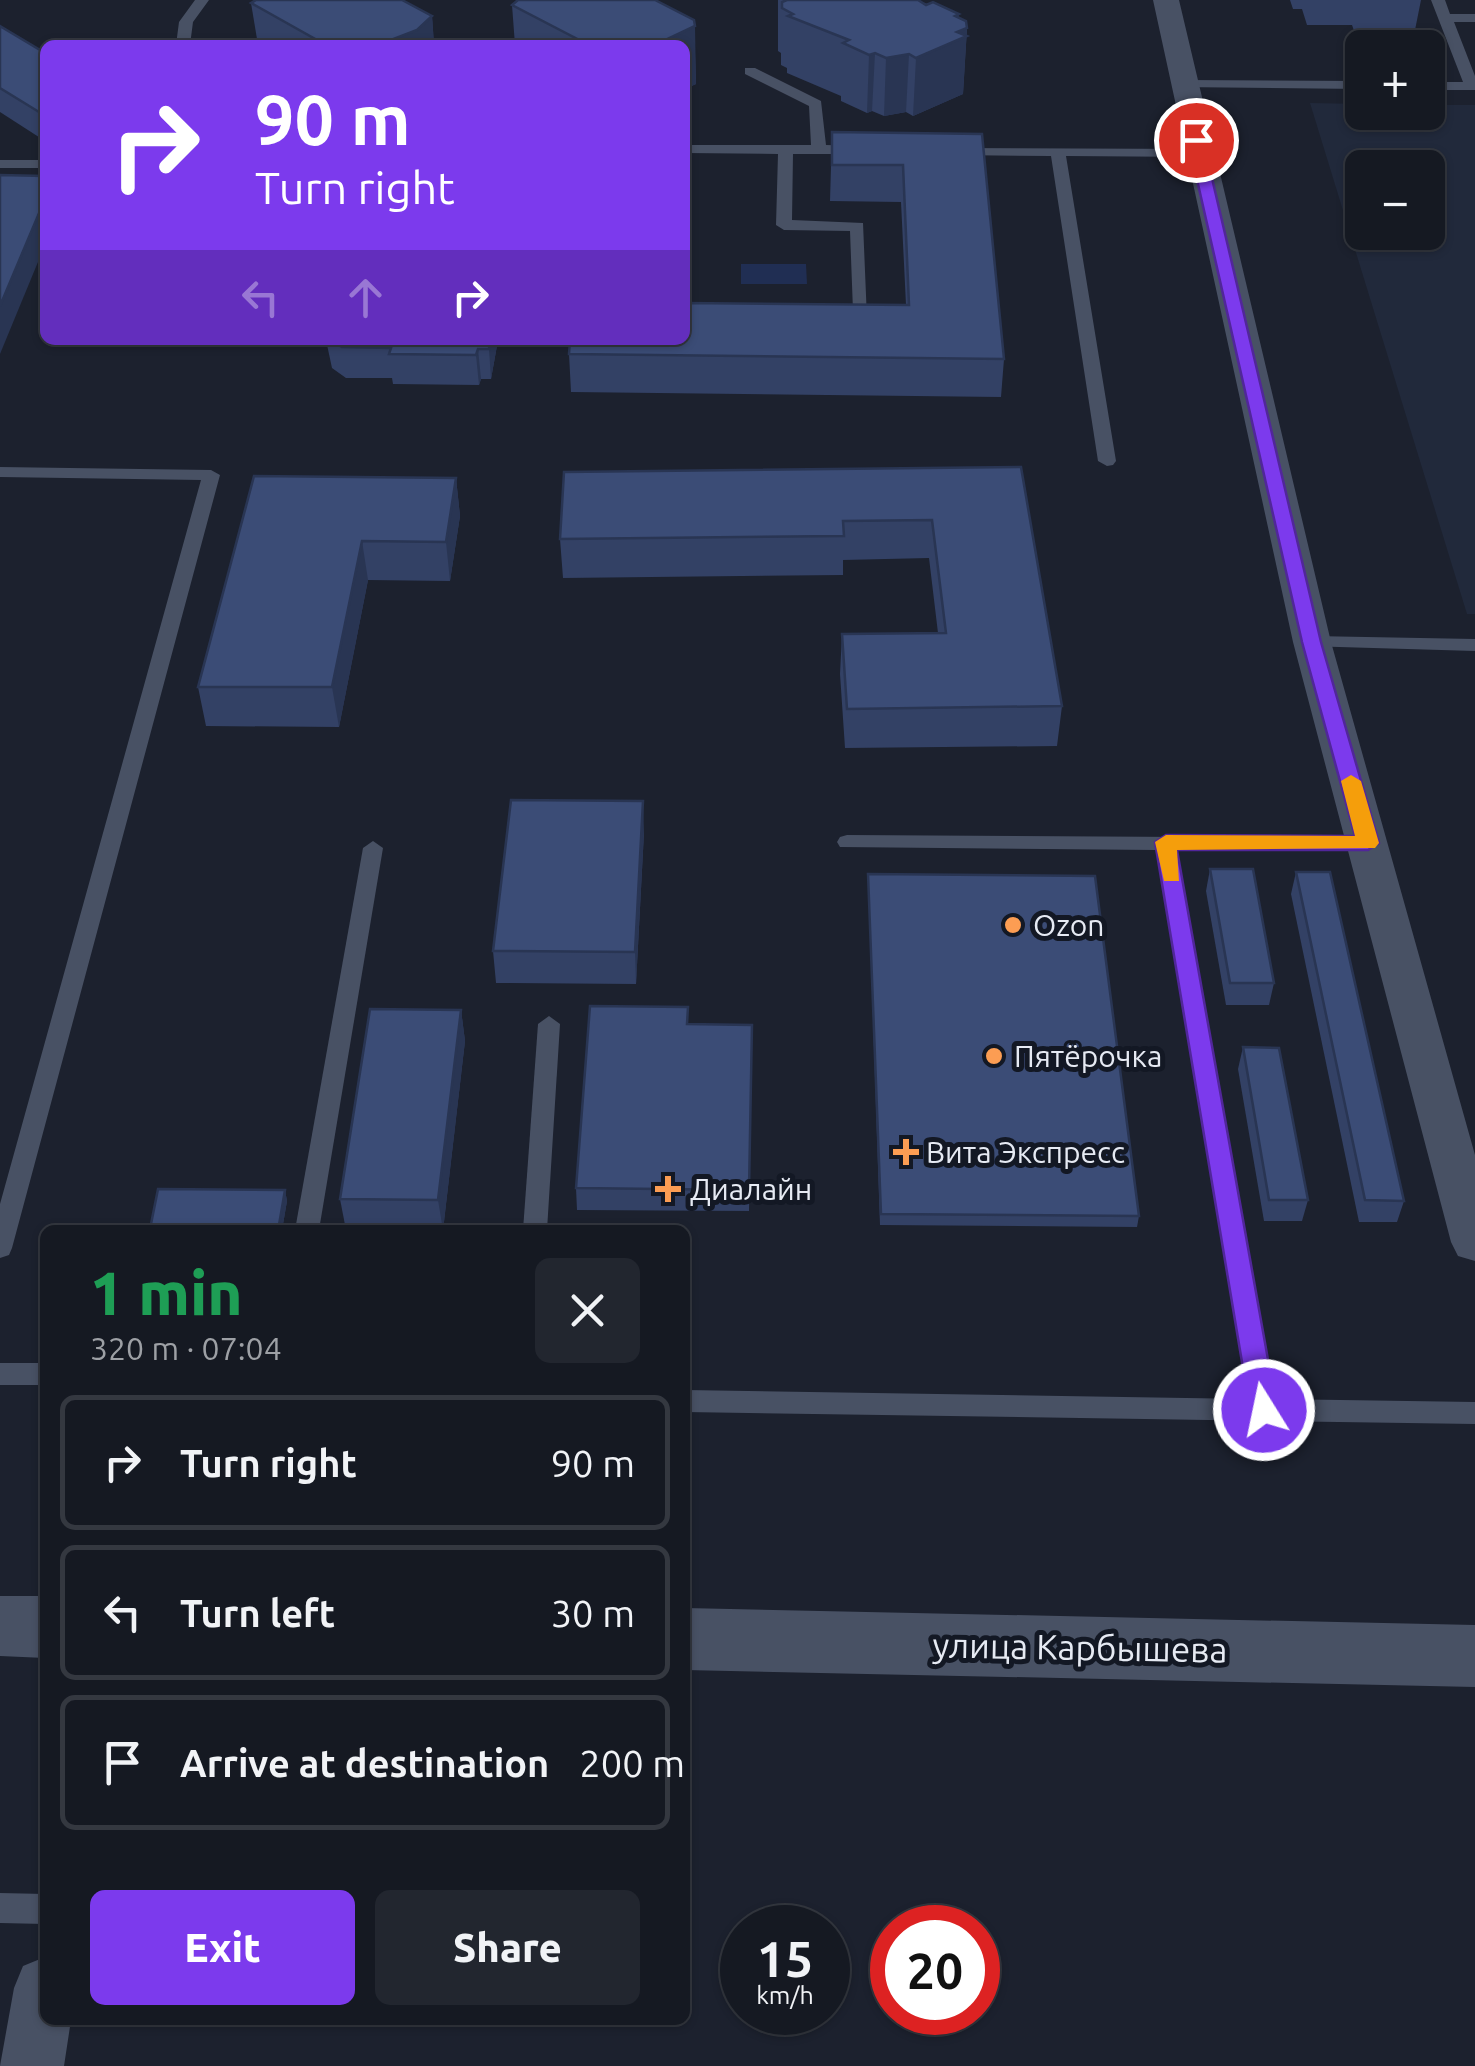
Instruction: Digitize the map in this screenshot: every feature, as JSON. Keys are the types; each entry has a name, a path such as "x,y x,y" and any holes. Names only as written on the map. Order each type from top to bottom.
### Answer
{"street":[{"path":"1166,0 1312,642 1475,1242"},
{"path":"0,1626 40,1627"},
{"name":"улица Карбышева","path":"690,1639 1475,1656"},
{"path":"32,2066 40,2018"}],"lane":[{"path":"184,40 186,22 202,0"},
{"path":"1438,0 1474,86 1445,86"},
{"path":"1444,18 1475,18"},
{"path":"750,71 816,104 818,150"},
{"path":"1183,84 1345,85"},
{"path":"786,148 784,226 858,226 860,316 822,315"},
{"path":"690,149 878,150"},
{"path":"938,150 1199,153"},
{"path":"1058,152 1107,461"},
{"path":"0,164 40,164"},
{"path":"0,472 212,475 0,1248"},
{"path":"1312,642 1475,645"},
{"path":"848,842 1368,843"},
{"path":"1166,842 1264,1410"},
{"path":"308,1225 373,848"},
{"path":"535,1225 549,1024"},
{"path":"0,1374 40,1374"},
{"path":"690,1401 1475,1413"},
{"path":"0,1908 40,1909"}],"shaded area":[{"path":"1310,103 1345,104 1345,130 1445,130 1445,105 1475,105 1475,614 1467,614 1355,250 1445,250 1445,150 1345,150 1345,217"},
{"path":"741,264 806,264 807,284 741,284"}],"building":[{"path":"402,0 432,16 417,30 391,40 317,40 251,3"},
{"path":"518,0 655,0 694,20 695,26 666,40 579,40 512,5"},
{"path":"918,0 926,5 933,2 966,21 967,28 957,32 967,36 916,58 909,54 886,58 875,53 869,55 843,43 849,40 788,16 793,14 782,8 782,2"},
{"path":"0,26 40,50 40,112 0,88"},
{"path":"832,132 982,134 1004,359 569,354 570,345 690,345 690,303 909,305 903,165 832,165"},
{"path":"0,175 40,176 40,211 0,306"},
{"path":"339,345 489,345 489,349 478,349 476,355 389,354 391,348"},
{"path":"1021,467 1062,706 847,709 842,634 946,633 932,520 843,521 844,536 560,539 564,472"},
{"path":"254,476 456,478 446,542 362,541 332,687 198,687"},
{"path":"511,800 643,801 635,952 493,951"},
{"path":"1210,869 1253,869 1274,983 1230,983"},
{"path":"1296,872 1330,872 1404,1201 1365,1200"},
{"name":"Пятёрочка","path":"868,874 1095,876 1139,1216 881,1214"},
{"path":"590,1006 688,1007 687,1024 752,1025 749,1190 576,1188"},
{"path":"370,1009 461,1010 438,1200 340,1199"},
{"path":"1243,1047 1279,1048 1308,1200 1269,1200"},
{"path":"158,1189 285,1190 279,1225 151,1224"}],"slow traffic":[{"path":"1171,876 1166,842 1368,843 1351,781"}],"place":[{"name":"Ozon","path":"1013,925"},
{"name":"Пятёрочка","path":"994,1056"},
{"name":"Вита Экспресс","path":"906,1152"},
{"name":"Диалайн","path":"668,1189"}],"route":[{"path":"1196,140 1312,642 1368,843 1166,842 1264,1410"}]}
